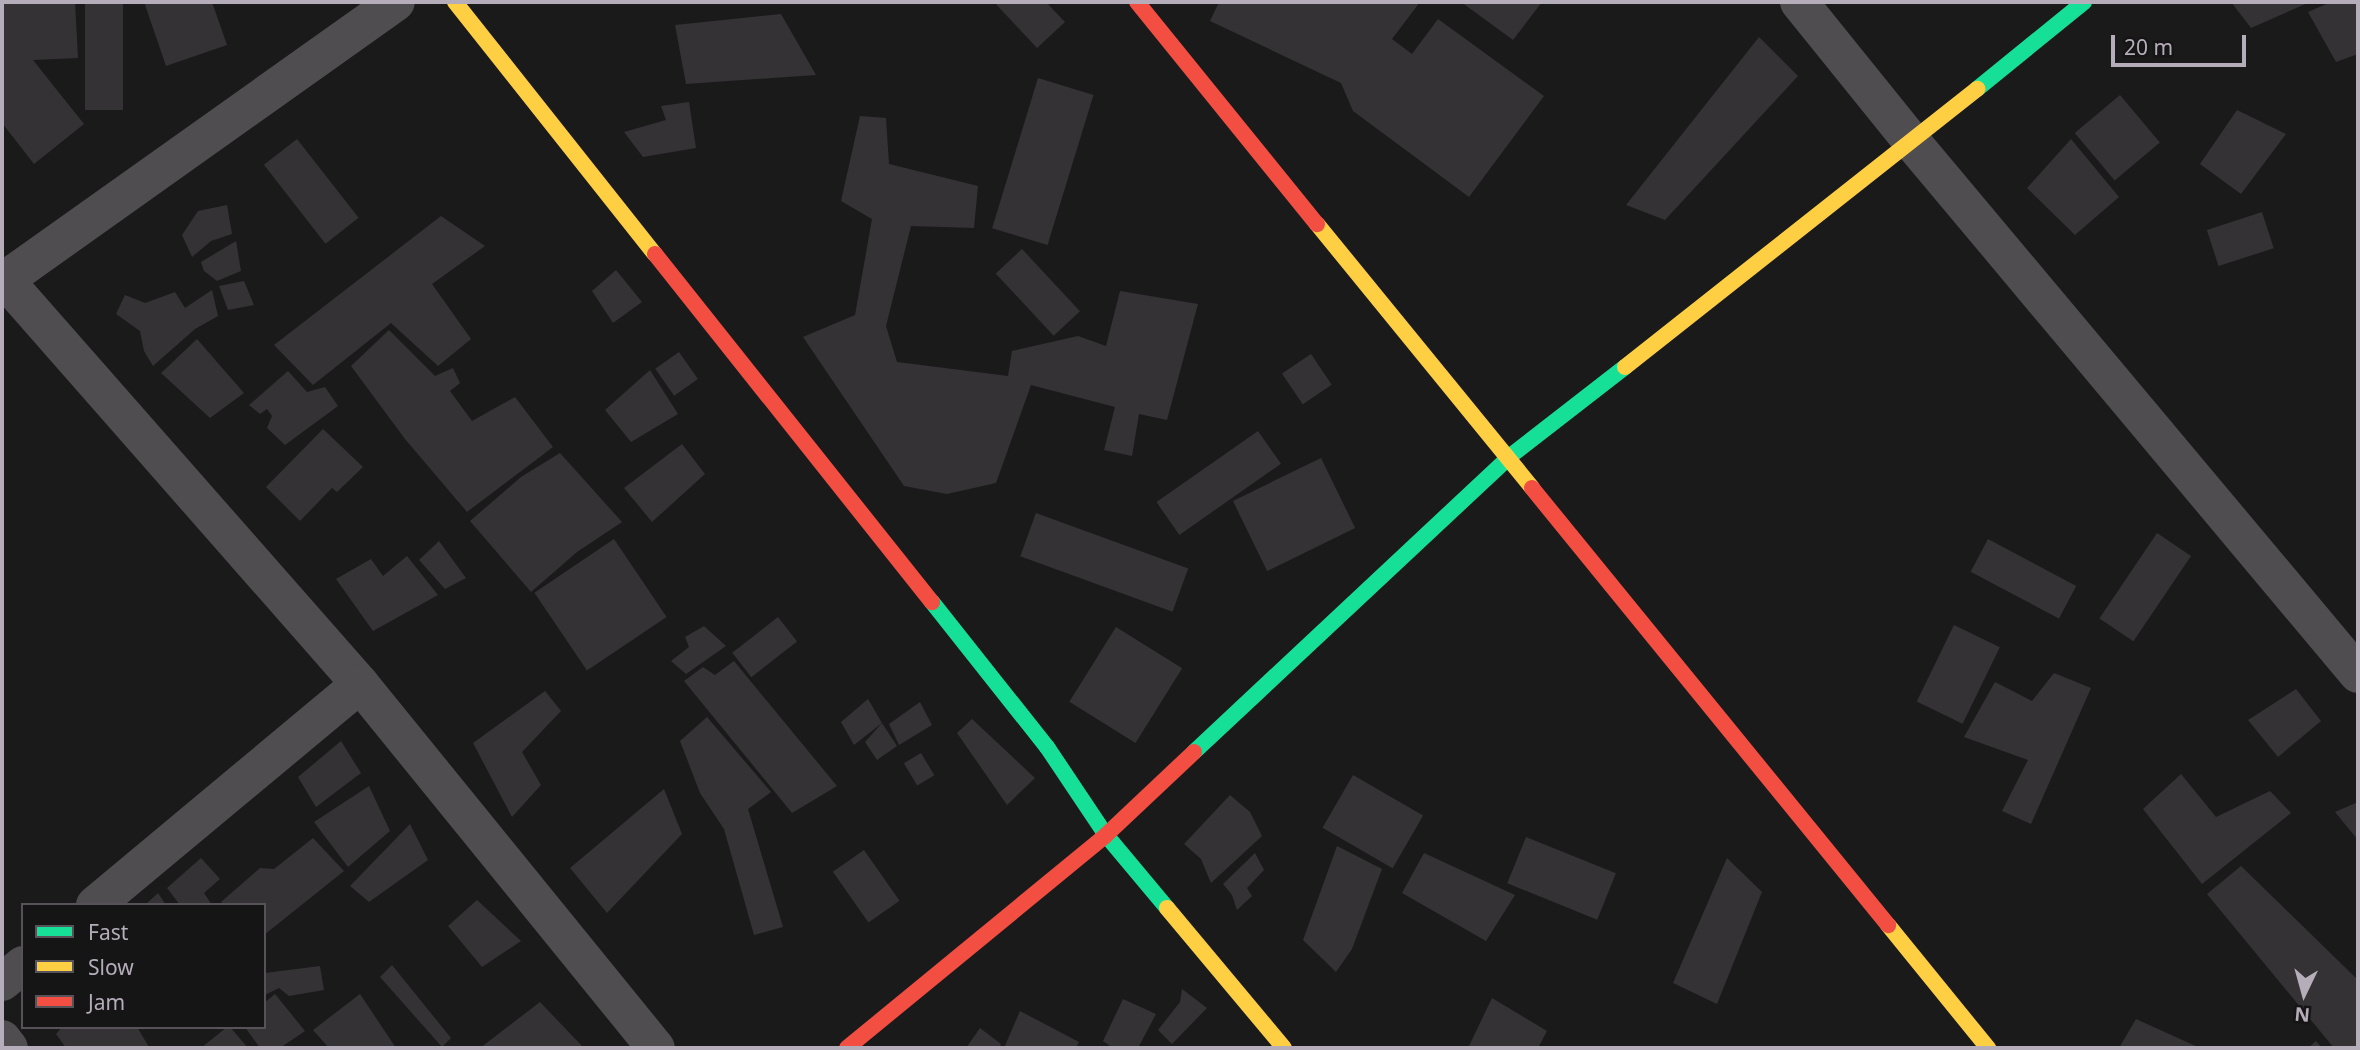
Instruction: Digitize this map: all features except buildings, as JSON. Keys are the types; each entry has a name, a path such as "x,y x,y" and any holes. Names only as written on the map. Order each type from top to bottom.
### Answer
{"street":[{"path":"396,2 3,281 360,684 656,1048"},
{"path":"455,2 1046,747 1106,835 1284,1048"},
{"path":"1137,2 1988,1048"},
{"path":"1799,2 1912,142 2358,674"},
{"path":"847,1048 1106,835 1509,457 1912,142 2084,2"},
{"path":"97,903 360,684"},
{"path":"2,982 21,967"},
{"path":"2,1039 9,1048"}],"traffic: fast":[{"path":"1977,89 2084,2"},
{"path":"1194,752 1509,457 1625,367"},
{"path":"932,602 1047,747 1106,835 1167,908"}],"traffic: slow":[{"path":"455,2 655,254"},
{"path":"1625,367 1977,89"},
{"path":"1317,224 1532,488"},
{"path":"1167,908 1284,1048"},
{"path":"1888,925 1988,1048"}],"traffic: jam":[{"path":"1137,2 1317,224"},
{"path":"655,254 932,602"},
{"path":"1532,488 1888,925"},
{"path":"847,1048 1106,835 1194,752"}]}
